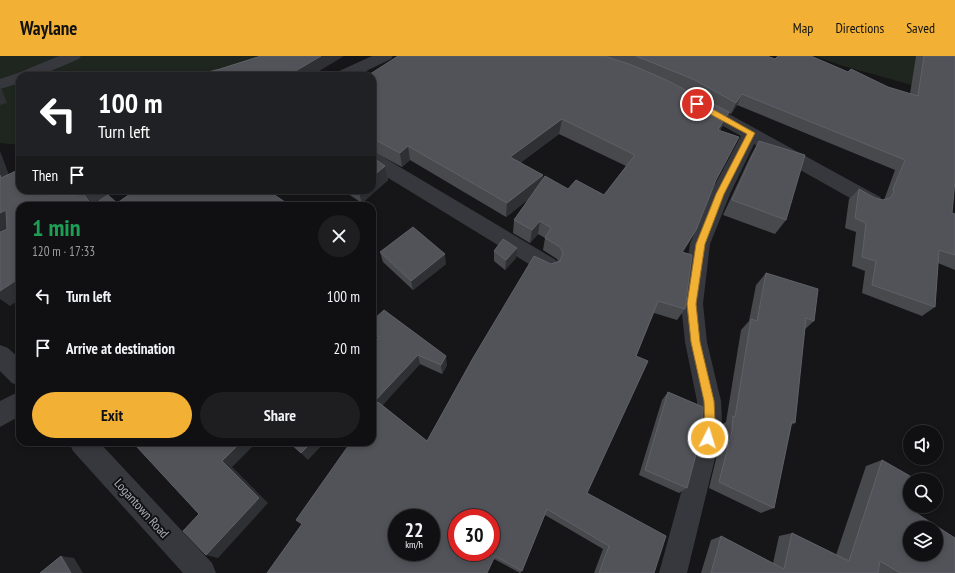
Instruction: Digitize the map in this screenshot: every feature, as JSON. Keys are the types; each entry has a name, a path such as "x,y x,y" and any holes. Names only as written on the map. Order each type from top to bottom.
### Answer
{"street":[{"path":"34,72 73,56"},
{"path":"351,72 385,56"},
{"path":"0,84 16,79"},
{"path":"684,97 873,202"},
{"path":"673,573 708,438 710,422 709,401 696,342 692,304 700,244 720,194 751,133"},
{"path":"376,161 549,266"},
{"path":"78,202 94,194"},
{"path":"0,355 16,371"},
{"path":"0,415 16,405"},
{"name":"Logantown Road","path":"86,446 202,573"}],"shaded area":[{"path":"0,56 294,56 267,72 16,72 16,145 0,143"},
{"path":"815,56 955,56 955,97 840,65"}],"building":[{"path":"261,56 321,56 294,72 208,72"},
{"path":"398,56 604,56 629,64 664,79 729,112 718,130 739,137 716,180 696,230 682,252 692,255 685,309 658,301 636,356 648,361 587,493 666,536 654,573 599,573 609,546 547,509 522,571 500,559 500,509 448,509 448,561 493,561 487,573 267,573 302,524 296,520 348,446 376,446 376,405 378,402 427,441 473,358 534,256 551,264 560,261 563,253 560,247 545,238 551,228 540,221 532,230 514,220 545,176 568,189 576,180 604,195 635,155 562,119 510,157 543,175 507,203 408,146 400,153 376,140 376,72 373,72"},
{"path":"636,56 767,56 775,59 778,56 811,56 848,72 851,69 888,87 918,96 924,56 955,56 955,180 952,213 955,214 955,255 939,250 935,307 872,285 876,261 862,257 866,223 855,218 859,189 875,198 883,200 890,198 894,192 893,189 905,160 742,94 736,103 695,80"},
{"path":"759,141 805,155 786,220 732,200"},
{"path":"376,160 385,166 376,174"},
{"path":"16,171 16,194 84,194 90,202 16,202 16,280 0,291 0,232 7,229 6,210 0,213 0,175 1,178"},
{"path":"130,194 273,194 285,202 118,202"},
{"path":"108,195 116,202 97,202"},
{"path":"413,227 445,254 411,281 380,252"},
{"path":"503,239 517,248 506,260 494,251"},
{"path":"766,273 818,289 814,321 806,318 795,423 792,421 774,508 719,482 732,431 733,416 735,417 751,319 757,321"},
{"path":"384,310 446,356 441,365 418,355 376,400 376,341 380,337 376,336 376,317"},
{"path":"668,392 703,407 702,432 687,488 645,470"},
{"path":"237,446 222,461 259,498 206,555 183,531 199,514 137,447"},
{"path":"293,446 308,446 301,453"},
{"path":"882,460 905,473 903,473 903,513 916,513 928,521 903,521 903,561 943,561 943,530 955,538 955,573 900,573 880,561 878,573 711,573 721,536 784,569 792,533 849,561"},
{"path":"61,556 71,573 40,573"}],"route":[{"path":"697,104 751,133 720,194 700,244 692,304 696,342 709,401 710,422 708,438"}]}
